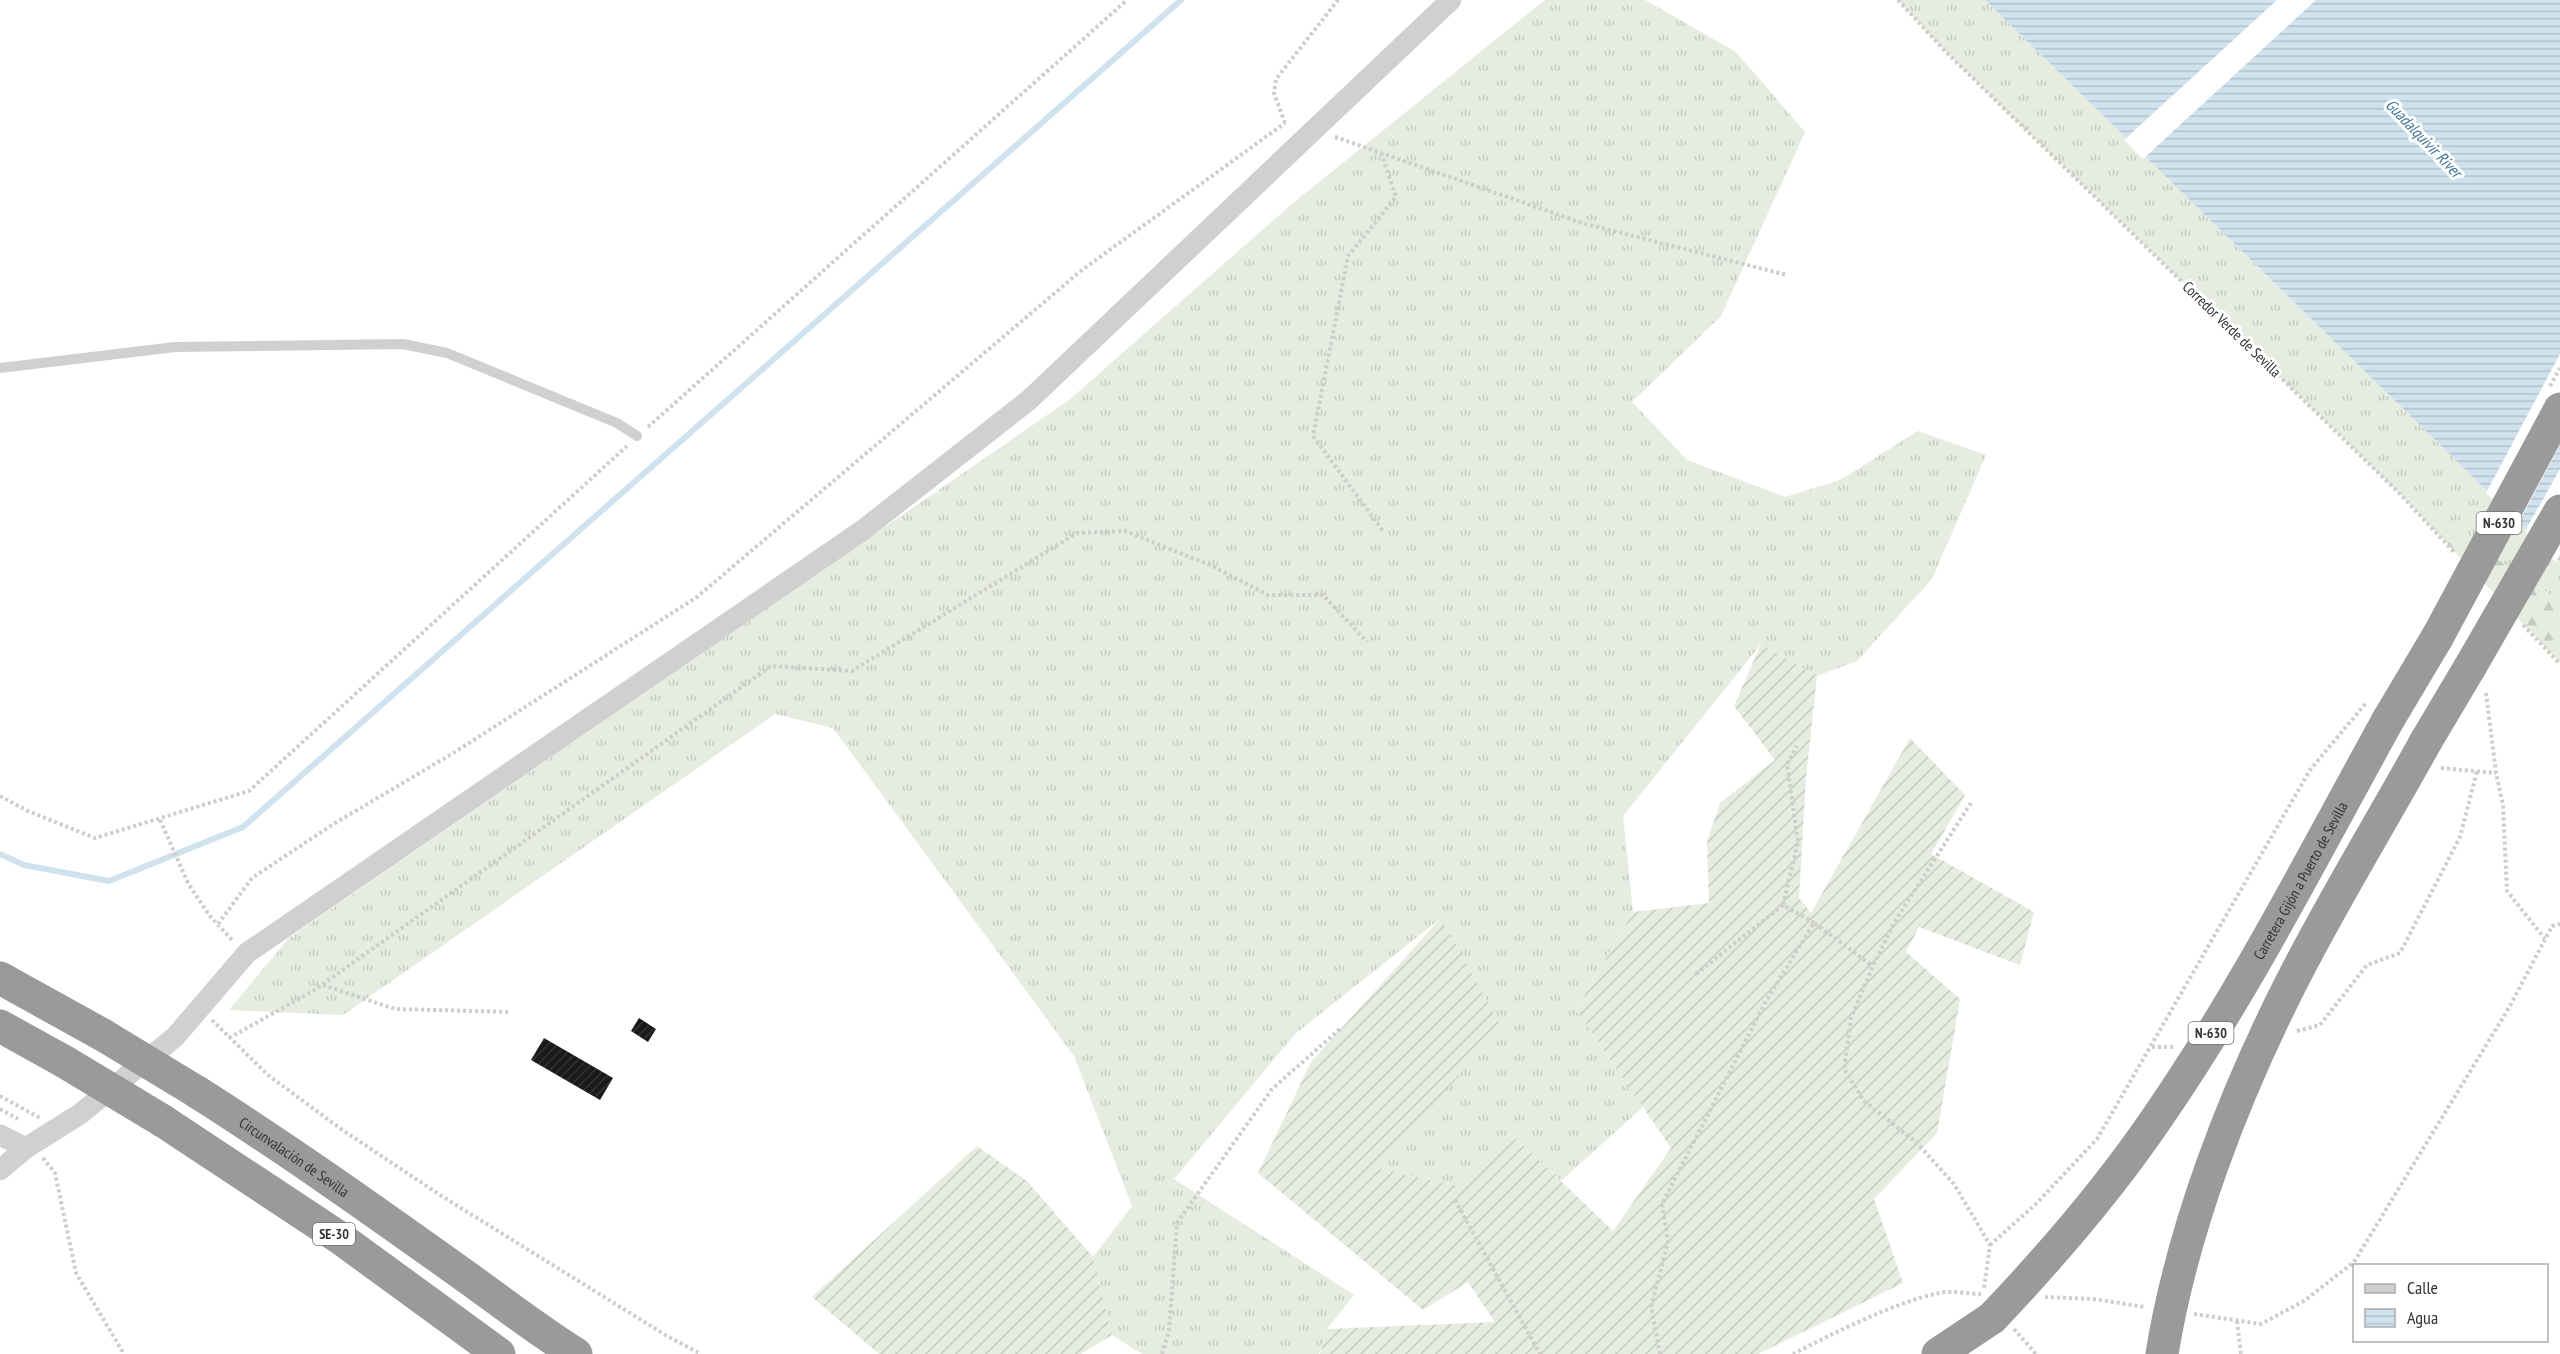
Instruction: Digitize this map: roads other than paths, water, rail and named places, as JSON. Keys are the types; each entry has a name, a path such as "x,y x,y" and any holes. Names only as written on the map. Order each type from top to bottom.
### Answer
{"highway":[{"name":"Carretera Gijón a Puerto de Sevilla","path":"2002,1323 2158,1118 2253,962 2380,708 2438,636 2560,409"},
{"name":"N-630","path":"2162,1354 2176,1285 2191,1231 2224,1134 2289,986 2426,741 2477,674 2560,511"},
{"name":"Circunvalación de Sevilla","path":"0,978 103,1035 197,1092 313,1169 464,1275 556,1345 576,1354"},
{"name":"SE-30","path":"0,1026 164,1121 340,1238 499,1354"},
{"path":"1938,1354 2002,1323"},
{"path":"1953,1354 2002,1323"}],"street":[{"path":"0,1170 26,1148 80,1114 175,1037 200,1008 242,950 863,530 1029,400 1451,0"},
{"path":"0,1135 26,1148"}],"lane":[{"path":"0,368 175,347 403,344 447,353 617,423 638,436"}],"water":[{"name":"Guadalquivir River","path":"1985,0 2560,0 2560,562"}],"waterway":[{"path":"0,854 24,865 109,881 243,827 1181,0"}]}
